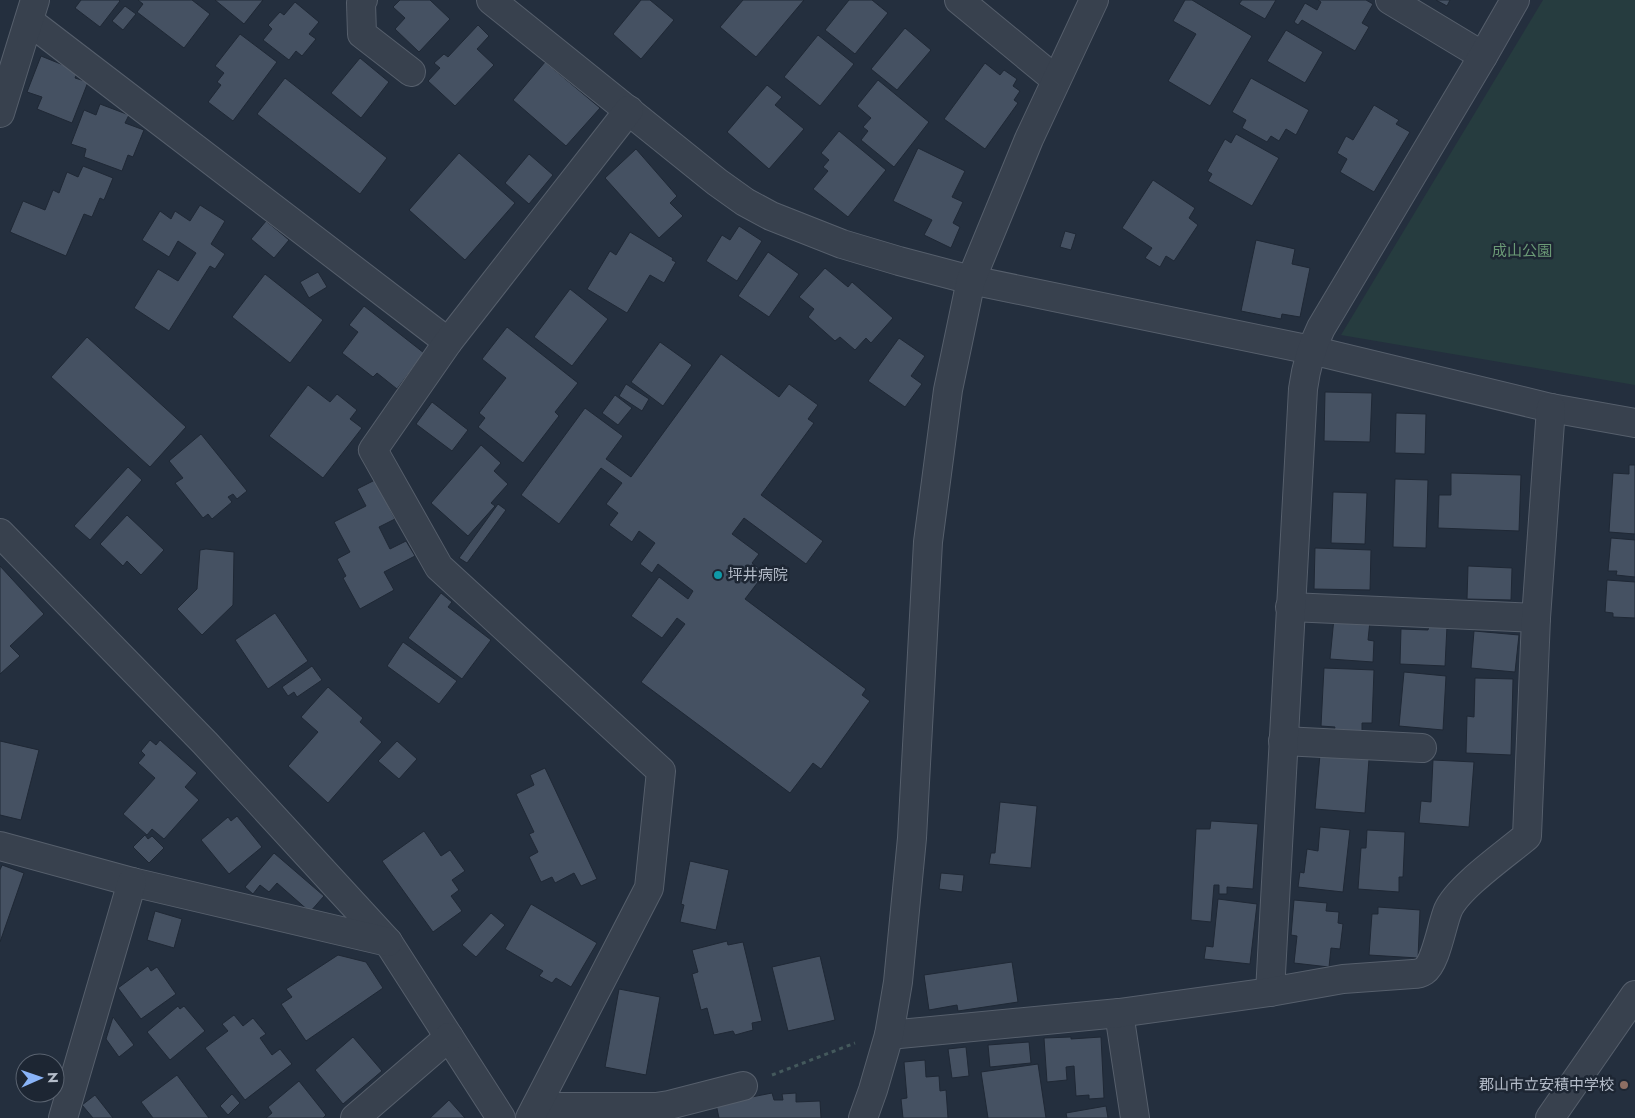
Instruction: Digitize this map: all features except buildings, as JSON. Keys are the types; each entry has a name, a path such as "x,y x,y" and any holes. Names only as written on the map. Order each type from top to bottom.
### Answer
{"street":[{"path":"364,0 361,3 362,34 411,72"},
{"path":"491,0 717,182 745,202 771,216 842,244 971,280 1311,350 1551,408 1635,423"},
{"path":"959,0 1056,80"},
{"path":"863,1118 889,1035 898,982 912,838 928,542 948,390 971,280 1029,139 1094,0"},
{"path":"1390,0 1483,56"},
{"path":"1270,992 1290,607 1303,389 1306,368 1311,350 1321,328 1515,0"},
{"path":"0,113 32,10 448,342"},
{"path":"629,110 448,342 372,450 439,567 661,771 648,888 533,1112 669,1106 743,1086"},
{"path":"889,1035 1119,1013 1270,992 1343,979 1423,972 1431,961 1447,911 1456,897 1527,836 1536,618 1551,408"},
{"path":"0,533 205,743 388,942 501,1118"},
{"path":"1290,607 1536,618"},
{"path":"1283,741 1422,748"},
{"path":"0,846 132,882 388,942"},
{"path":"63,1118 132,882"},
{"path":"1550,1118 1635,994"},
{"path":"1119,1013 1135,1118"},
{"path":"355,1118 449,1037"}],"path":[{"path":"743,1086 857,1043"}],"green space":[{"name":"成山公園","path":"1543,0 1635,0 1635,385 1341,335"}],"place":[{"name":"坪井病院","path":"718,575"},
{"name":"郡山市立安積中学校","path":"1624,1085"}]}
